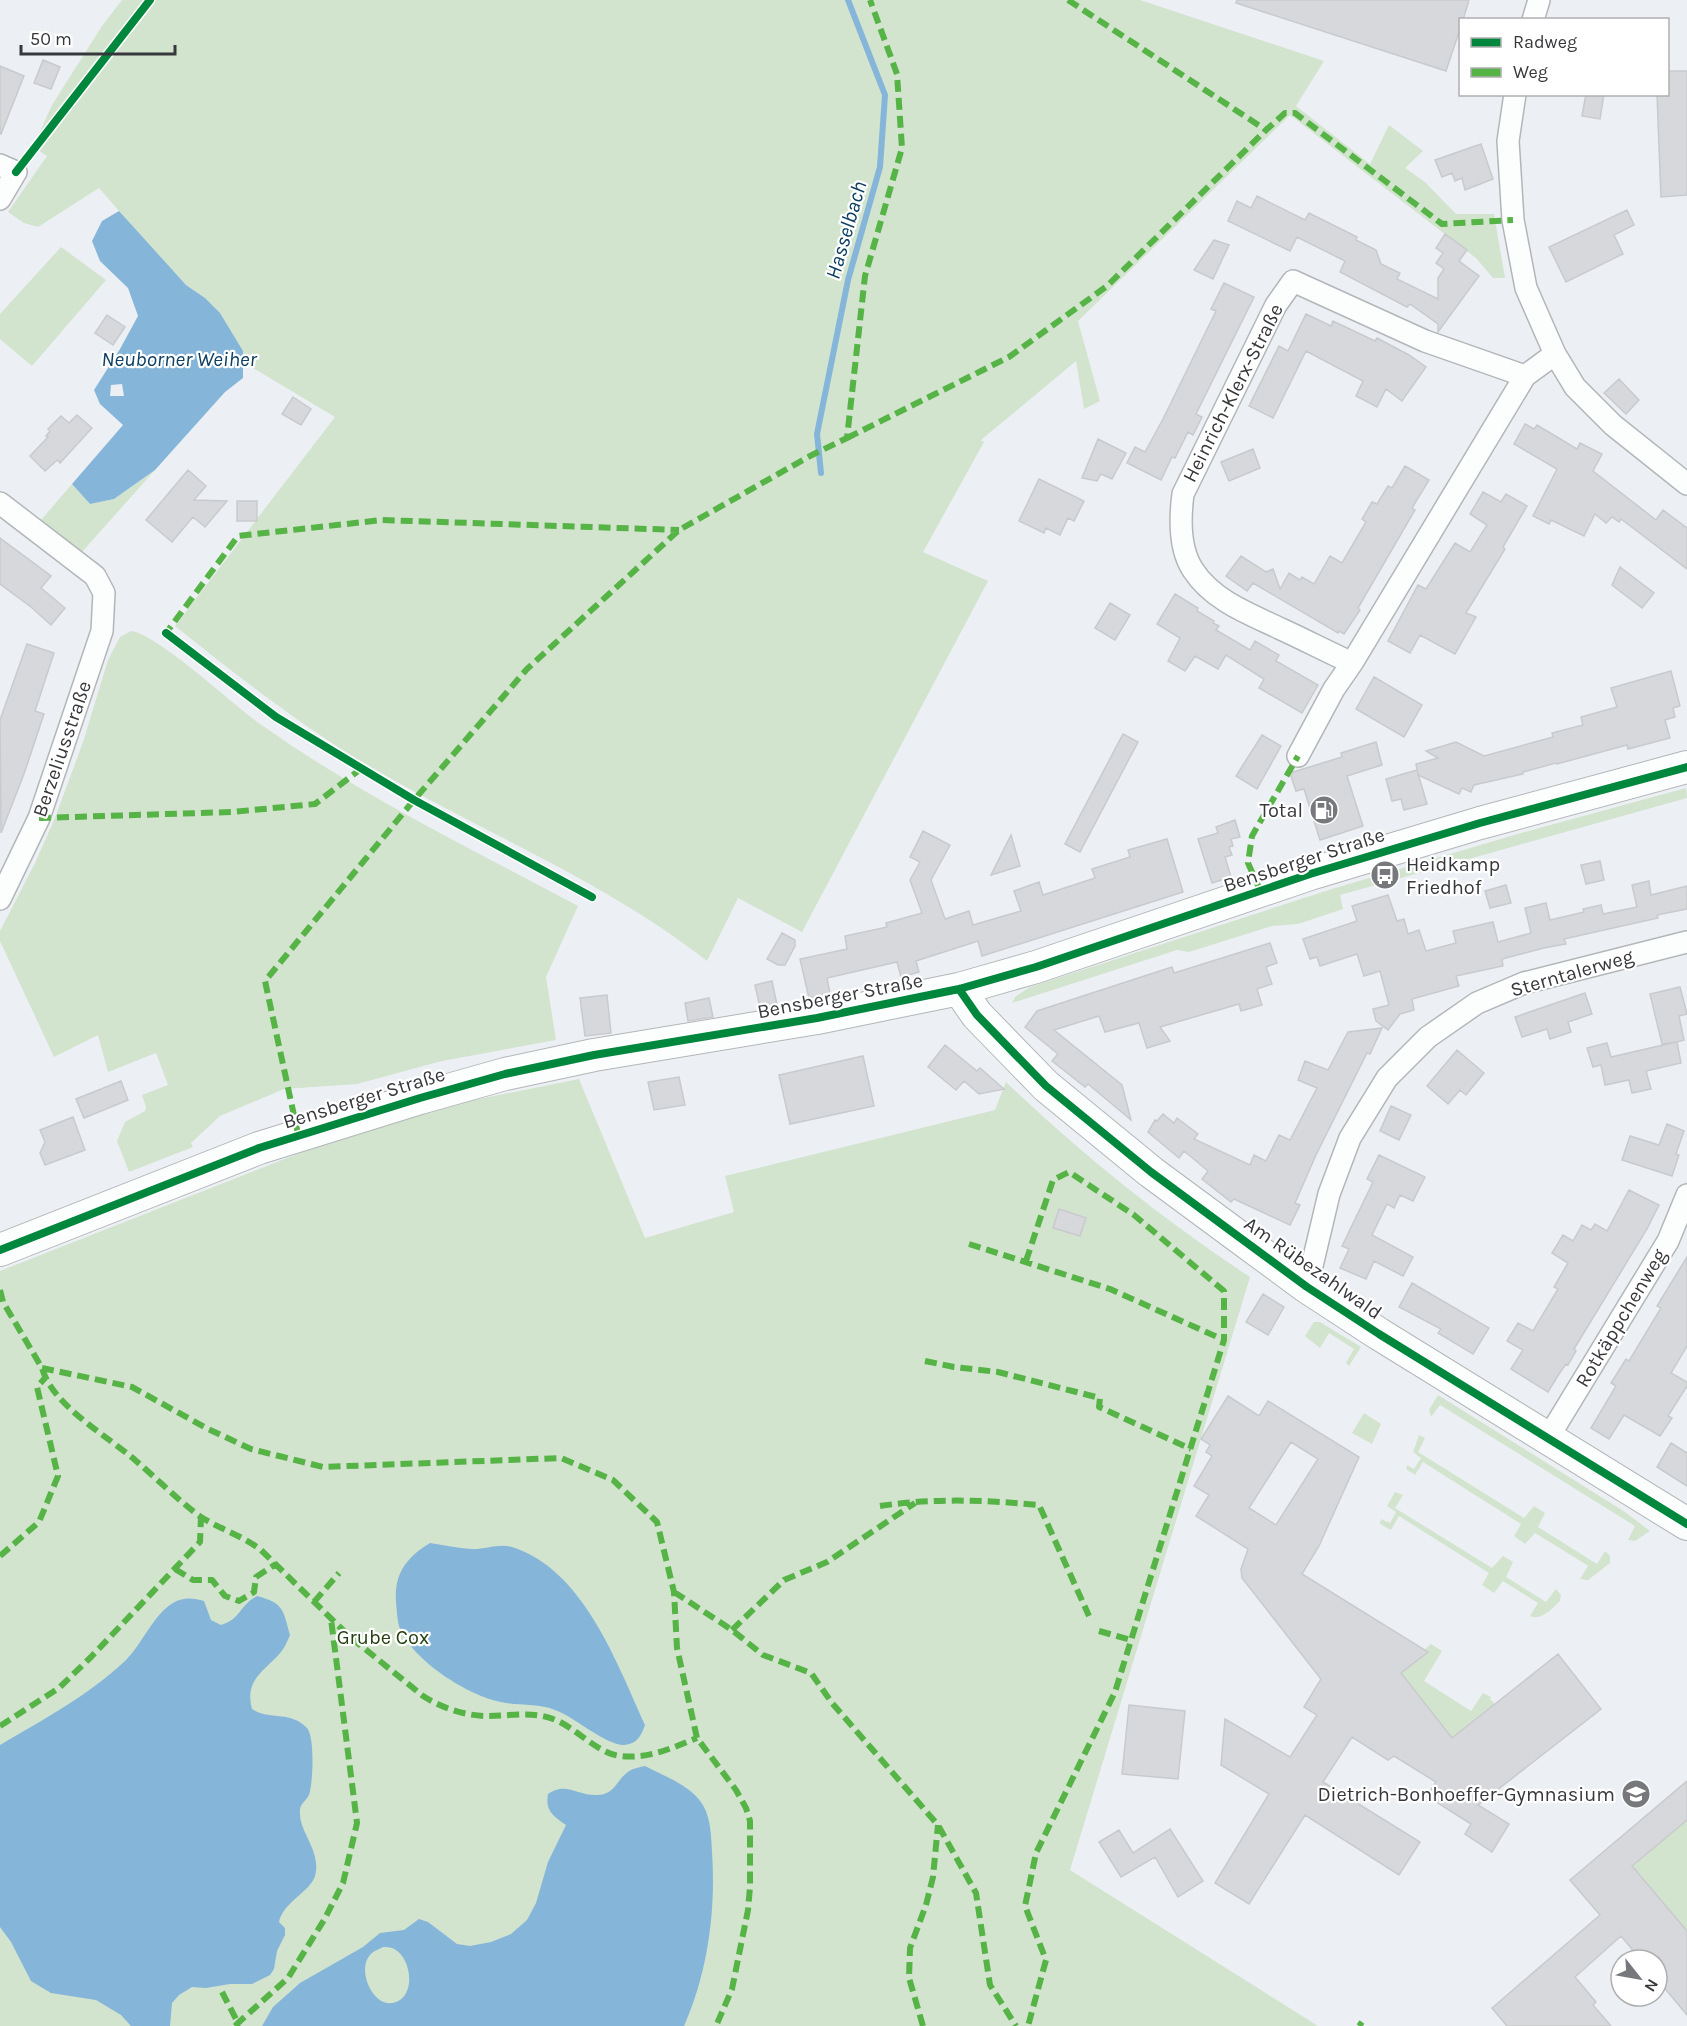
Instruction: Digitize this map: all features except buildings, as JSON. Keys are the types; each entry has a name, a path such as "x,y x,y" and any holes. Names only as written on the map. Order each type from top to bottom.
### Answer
{"main road":[{"name":"Bensberger Straße","path":"0,1250 260,1148 349,1118 495,1077 594,1055 818,1018 959,989 1036,968 1332,867 1490,820 1687,767"},
{"name":"Am Rübezahlwald","path":"959,989 977,1016 1046,1086 1151,1172 1307,1287 1687,1524"}],"street":[{"path":"1534,18 1539,0"},
{"path":"1515,96 1508,141 1512,220 1526,288 1555,354 1575,387 1613,425 1687,484"},
{"path":"0,165 16,172 0,200"},
{"name":"Heinrich-Klerx-Straße","path":"1352,663 1232,605 1209,590 1192,569 1184,545 1180,520 1183,494 1276,305 1293,281 1425,341 1525,376"},
{"path":"1298,756 1334,689 1352,663 1525,376 1555,354"},
{"name":"Berzeliusstraße","path":"0,503 95,576 104,593 102,631 39,818 0,899"},
{"name":"Sterntalerweg","path":"1307,1287 1329,1194 1350,1138 1387,1078 1428,1037 1477,1003 1524,983 1687,942"},
{"name":"Rotkäppchenweg","path":"1548,1438 1668,1241 1687,1195"}],"green space":[{"path":"122,0 1140,0 1324,61 1296,106 1370,164 1389,125 1423,151 1405,168 1425,182 1456,214 1494,214 1505,278 1493,278 1476,258 1290,115 1078,321 1100,401 1084,409 1076,361 981,440 984,442 923,552 988,581 802,932 738,898 707,961 670,934 592,886 390,778 334,744 253,687 175,626 335,417 243,362 243,351 205,298 186,285 99,188 38,227 24,223 8,212 47,156 33,147 52,105 102,26"},
{"path":"61,247 106,280 32,366 0,339 0,314"},
{"path":"155,470 82,552 41,520 72,484 90,504 114,499"},
{"path":"131,631 159,644 197,672 250,717 339,776 578,906 546,977 556,1040 442,1061 357,1084 284,1089 220,1116 191,1143 193,1147 129,1172 117,1141 125,1122 145,1111 142,1095 168,1085 156,1053 108,1072 98,1035 54,1057 0,941 0,931 55,818 83,742 108,660 120,637"},
{"path":"1686,788 1687,798 1340,895 1343,909 1298,924 1272,926 1189,952 1177,950 1012,1003 1015,997 1030,987 1332,889 1521,833"},
{"name":"Grube Cox","path":"579,1079 645,1238 734,1212 725,1176 995,1110 1006,1082 1123,1185 1250,1277 1070,1870 1318,2026 0,2026 0,1271 361,1129 424,1110"},
{"path":"1314,1322 1320,1322 1361,1347 1349,1366 1346,1363 1354,1349 1329,1333 1320,1348 1305,1336"},
{"path":"1438,1395 1625,1512 1650,1531 1635,1541 1628,1540 1635,1526 1440,1405 1431,1417 1429,1410"},
{"path":"1364,1413 1381,1424 1372,1444 1352,1433"},
{"path":"1419,1435 1425,1438 1418,1452 1524,1518 1534,1506 1545,1513 1538,1527 1597,1564 1605,1551 1610,1556 1610,1563 1588,1580 1580,1579 1587,1565 1535,1533 1525,1544 1514,1536 1521,1524 1423,1462 1415,1475 1406,1469 1407,1465 1414,1469 1421,1458 1413,1452"},
{"path":"1395,1492 1403,1495 1395,1508 1492,1568 1503,1556 1513,1562 1506,1577 1546,1602 1556,1589 1561,1595 1560,1601 1542,1616 1530,1616 1538,1603 1503,1581 1494,1593 1482,1585 1489,1573 1399,1516 1391,1530 1380,1524 1381,1519 1390,1523 1396,1512 1387,1506"},
{"path":"1431,1644 1442,1651 1424,1681 1471,1711 1483,1693 1491,1697 1490,1699 1495,1704 1452,1738 1401,1673 1427,1653 1424,1650"},
{"path":"1687,1820 1687,1931 1632,1866"}],"water":[{"name":"Neuborner Weiher","path":"119,211 186,285 205,298 220,313 243,351 243,378 225,392 155,470 114,499 90,504 72,484 123,425 100,404 94,390 138,316 128,288 100,261 92,241 102,221","holes":["122,384 124,396 110,396 111,385"]},
{"path":"430,1543 471,1549 512,1547 537,1558 559,1575 595,1621 609,1647 645,1725 638,1739 624,1745 616,1744 555,1710 488,1698 443,1675 417,1653 400,1629 396,1602 397,1583 409,1560"},
{"path":"257,1596 273,1602 281,1609 290,1635 281,1652 253,1683 250,1699 252,1709 259,1713 294,1719 310,1733 312,1781 309,1795 301,1806 300,1818 313,1849 315,1876 308,1887 281,1915 279,1922 285,1928 285,1935 277,1951 274,1969 270,1975 252,1984 192,1987 179,1995 172,2003 170,2026 131,2026 121,2015 96,2000 51,1993 31,1981 11,1942 0,1927 0,1745 65,1706 112,1673 132,1653 160,1614 173,1603 188,1599 204,1601 211,1620 221,1625 233,1619"},
{"path":"645,1766 693,1793 704,1807 710,1829 713,1874 711,1918 699,1984 684,2026 262,2026 273,2007 300,1983 363,1947 380,1933 404,1930 419,1919 428,1922 457,1944 470,1946 491,1942 511,1934 527,1920 536,1903 548,1862 566,1825 551,1813 547,1800 548,1794 554,1790 566,1789 591,1795 604,1794 613,1789 626,1773","holes":["383,1947 392,1948 398,1952 404,1958 407,1966 409,1975 407,1991 403,1998 396,2002 388,2003 374,1995 366,1978 367,1961 372,1953"]}],"waterway":[{"name":"Hasselbach","path":"821,473 817,434 848,280 880,167 885,95 848,0"}],"marked path":[{"path":"298,1134 265,981 414,800 527,669 679,530 810,456 847,438 865,276 902,148 897,74 870,0"},
{"path":"1068,0 1266,130 1285,113 1295,113 1442,224 1513,220"},
{"path":"847,438 1009,357 1107,286 1266,130"},
{"path":"169,635 166,633 238,536 382,520 679,530"},
{"path":"1260,890 1248,863 1252,836 1298,756"},
{"path":"39,818 232,812 315,804 362,768"},
{"path":"1026,1261 1053,1180 1069,1172 1134,1215 1224,1291 1224,1340 1115,1692 1036,1853 1025,1906 1046,1960 1028,2026"},
{"path":"969,1244 1110,1289 1224,1340"},
{"path":"0,1290 3,1302 48,1382 68,1407 135,1460 201,1517 261,1550 349,1636 423,1696 446,1708 471,1715 529,1715 553,1719 595,1746 621,1756 651,1754 697,1738"},
{"path":"925,1361 998,1372 1100,1398 1099,1407 1191,1449"},
{"path":"42,1368 132,1387 208,1429 251,1449 323,1467 561,1458 613,1480 657,1522 674,1592 677,1648 697,1738 736,1790 750,1821 748,1910 732,1989 716,2026"},
{"path":"0,1556 39,1522 58,1476 37,1387 45,1378"},
{"path":"880,1506 959,1501 1039,1505 1089,1616"},
{"path":"732,1630 784,1580 827,1562 915,1503"},
{"path":"0,1726 59,1688 91,1657 200,1542 201,1517"},
{"path":"175,1569 193,1580 212,1580 225,1596 239,1601 254,1592 256,1577 276,1564"},
{"path":"314,1602 339,1573"},
{"path":"674,1592 732,1630 763,1655 811,1673 832,1703 938,1825 976,1893 990,1985 1016,2026"},
{"path":"237,2026 288,1978 324,1920 343,1883 357,1823 331,1619"},
{"path":"1099,1631 1131,1640"},
{"path":"923,2026 909,1978 910,1948 926,1905 933,1877 938,1825"},
{"path":"222,1992 238,2023 235,2026"},
{"path":"1359,2026 1362,2022"}],"cycle path":[{"path":"16,172 150,0"},
{"path":"166,633 276,717 414,800 592,897"},
{"path":"0,1250 259,1148 420,1098 505,1074 594,1055 817,1018 959,989 1036,967 1310,874 1480,823 1687,767"},
{"path":"959,989 977,1015 1046,1086 1151,1172 1307,1287 1687,1524"}],"place":[{"name":"Total","path":"1324,810"},
{"name":"Heidkamp Friedhof","path":"1385,875"},
{"name":"Dietrich-Bonhoeffer-Gymnasium","path":"1636,1794"}]}
